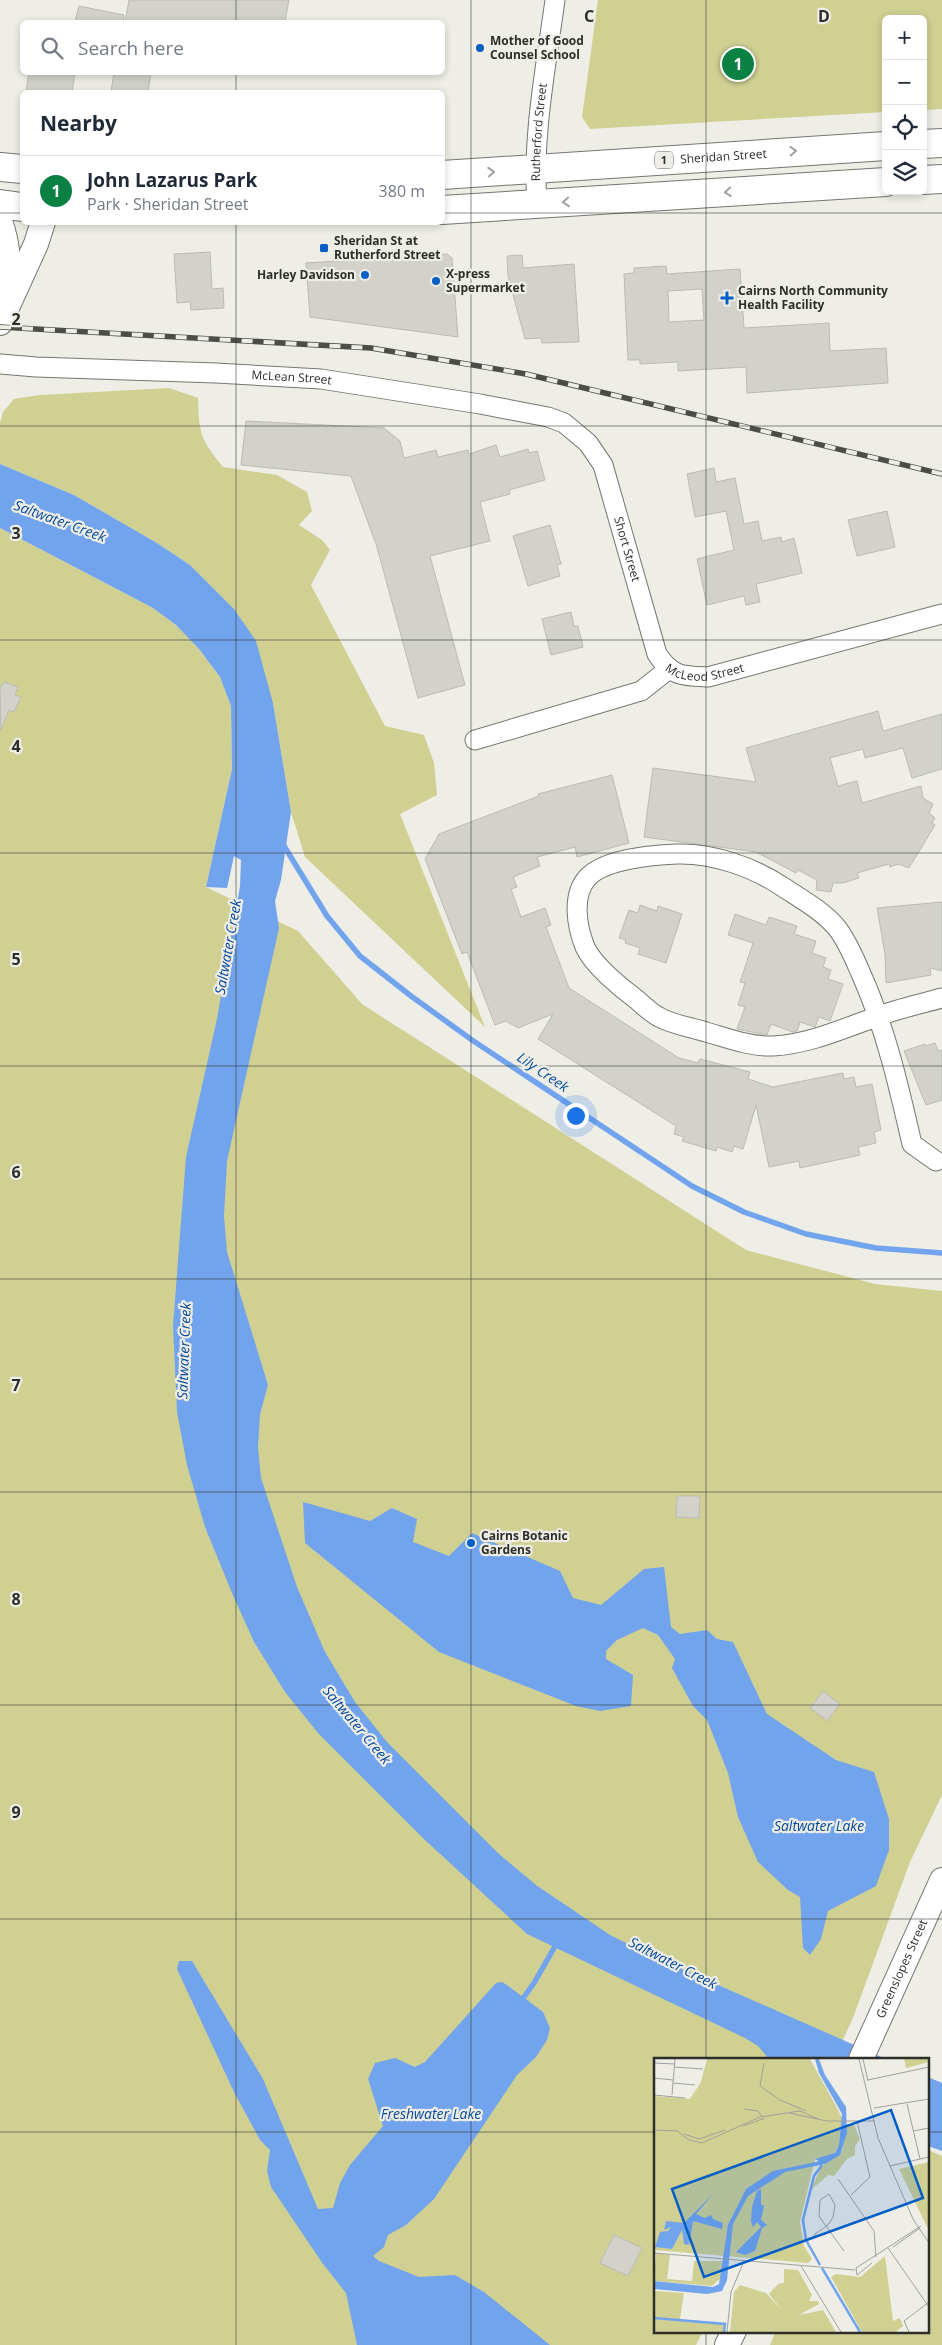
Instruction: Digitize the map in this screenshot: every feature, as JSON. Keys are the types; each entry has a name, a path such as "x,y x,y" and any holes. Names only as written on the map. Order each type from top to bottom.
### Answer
{"highway":[{"path":"927,144 942,144"},
{"name":"Sheridan Street","path":"445,175 882,146"},
{"path":"0,166 20,169"},
{"path":"927,180 942,179"},
{"path":"445,210 882,182"},
{"path":"0,204 20,207"}],"street":[{"name":"Rutherford Street","path":"537,204 536,139 556,0"},
{"path":"0,221 8,247 9,265 0,318"},
{"path":"0,322 36,244 42,225"},
{"name":"McLean Street","path":"0,364 216,373 321,380 548,417 564,423 579,433"},
{"name":"Short Street","path":"579,433 597,453 603,465 657,654 669,669"},
{"name":"McLeod Street","path":"475,740 641,691 669,669 679,676 708,677 942,614"},
{"path":"936,1161 912,1144 887,1040 878,1016 854,957 838,928 821,913 770,878 740,865 711,857 687,854 631,860 603,868 588,878 579,895 577,920 586,949 614,983 659,1018 726,1038 772,1046 832,1034 878,1016 942,998"},
{"name":"Greenslopes Street","path":"866,2049 934,1915 942,1880"},
{"path":"727,2345 734,2332"}],"green space":[{"path":"598,0 942,0 942,109 927,110 927,15 882,15 882,112 590,129 582,117"},
{"path":"169,388 198,398 202,435 223,467 277,475 307,492 312,511 299,525 322,540 330,550 311,585 385,726 424,735 434,763 437,795 400,814 485,1027 305,857 291,812 273,703 190,565 157,543 74,495 0,464 0,423 3,412 14,399 40,395"},
{"name":"Cairns Botanic Gardens","path":"0,528 153,608 176,625 199,649 220,677 231,706 232,769 206,887 298,931 362,1004 746,1250 875,1284 942,1291 942,1795 910,1862 853,2018 834,2058 654,2058 654,2332 702,2332 696,2345 0,2345"},
{"path":"930,2151 942,2156 942,2345 770,2345 776,2332 930,2332"}],"water":[{"name":"Saltwater Creek","path":"0,464 74,495 157,543 190,565 234,609 256,641 273,703 291,812 281,880 275,901 279,928 227,1161 224,1216 227,1252 268,1385 260,1414 258,1447 261,1478 297,1587 325,1652 355,1702 387,1742 499,1854 536,1885 610,1935 657,1958 884,2058 768,2058 758,2046 745,2038 527,1934 426,1841 318,1733 285,1692 254,1642 205,1527 187,1465 177,1412 173,1326 186,1157 217,1019 240,886 241,860 234,856 227,888 206,887 232,769 231,706 220,677 199,649 176,625 153,608 0,528"},
{"name":"Saltwater Lake","path":"303,1502 370,1521 392,1508 417,1519 413,1542 449,1556 472,1533 560,1571 573,1598 601,1605 644,1569 664,1567 671,1627 680,1634 707,1630 717,1639 733,1642 767,1714 836,1760 874,1772 889,1819 889,1850 876,1886 828,1911 821,1939 810,1955 803,1948 800,1897 788,1890 758,1862 738,1817 728,1773 707,1720 693,1706 672,1668 675,1659 658,1635 643,1628 617,1640 606,1651 606,1659 633,1675 631,1706 600,1711 576,1706 439,1652 305,1543"},
{"name":"Freshwater Lake","path":"179,1961 192,1961 263,2079 318,2209 333,2208 340,2183 350,2165 383,2126 368,2079 375,2063 395,2058 415,2067 425,2062 496,1983 502,1982 507,1985 543,2012 550,2028 547,2040 536,2057 517,2075 434,2199 406,2225 388,2235 384,2247 373,2256 379,2261 419,2277 455,2275 484,2292 550,2345 357,2345 346,2293 323,2264 271,2187 267,2171 270,2150 260,2140 234,2092 177,1969"},
{"path":"930,2078 942,2083 942,2151 930,2147"}],"building":[{"path":"129,0 289,0 285,20 125,20"},
{"path":"79,6 124,15 123,20 76,20"},
{"path":"29,75 75,75 72,90 26,90"},
{"path":"114,75 151,75 148,90 111,90"},
{"path":"210,252 212,289 223,288 224,308 191,310 190,302 177,303 174,254"},
{"path":"447,254 452,258 458,337 310,317 306,263"},
{"path":"522,255 523,268 574,264 579,342 542,343 541,338 525,339 508,276 507,256"},
{"path":"666,266 667,274 740,269 744,328 829,323 830,351 886,348 888,383 747,393 746,367 678,371 678,362 640,364 640,360 628,360 624,274 634,273 634,268","holes":["702,289 704,320 669,322 668,291"]},
{"path":"246,421 384,428 400,441 404,458 436,450 438,457 468,450 469,454 496,445 500,457 528,449 529,453 537,451 545,480 509,490 510,494 480,502 490,541 430,556 465,685 418,698 377,547 351,476 241,465"},
{"path":"714,468 716,482 735,478 744,524 758,521 762,541 781,537 782,542 794,538 802,573 756,584 760,602 746,605 744,596 707,605 697,559 734,550 726,511 695,517 687,474"},
{"path":"887,511 895,547 857,556 848,520"},
{"path":"550,525 561,564 557,565 560,576 528,586 513,536"},
{"path":"571,612 574,626 578,626 583,647 551,655 542,619"},
{"path":"4,682 18,687 15,695 21,697 14,712 9,710 1,730 0,689"},
{"path":"878,711 883,731 942,714 942,769 912,778 903,748 865,758 863,749 830,758 838,786 857,781 862,803 921,786 923,798 933,804 929,813 935,818 932,823 935,825 909,868 899,864 890,867 889,864 857,873 859,878 843,883 833,883 831,892 816,890 817,880 798,870 796,873 756,852 644,837 653,768 756,782 746,748"},
{"path":"612,775 629,843 577,857 575,847 537,857 540,866 513,877 517,887 511,889 521,917 545,908 551,925 546,927 569,988 679,1058 698,1063 700,1059 750,1072 748,1079 773,1087 843,1073 844,1079 854,1077 856,1087 872,1084 881,1130 874,1132 876,1143 858,1147 860,1155 800,1168 799,1161 769,1167 756,1105 743,1149 734,1146 732,1152 717,1147 716,1151 682,1141 684,1137 674,1134 676,1126 538,1039 553,1014 518,1028 506,1021 495,1025 467,952 462,954 425,859 439,834 539,796 538,794"},
{"path":"942,902 942,971 930,968 931,975 886,983 885,954 877,908"},
{"path":"640,905 657,911 658,906 682,914 666,963 638,954 640,948 625,943 626,940 619,938 629,910 638,913"},
{"path":"735,914 766,925 769,917 797,926 794,934 816,941 812,953 826,958 823,967 831,970 828,979 843,984 830,1021 819,1017 815,1027 800,1022 797,1031 793,1032 771,1024 767,1035 737,1029 745,1007 738,1005 745,983 740,982 753,943 728,935"},
{"path":"935,1043 938,1051 942,1050 942,1100 926,1105 904,1051 925,1044 926,1046"},
{"path":"677,1496 700,1496 699,1518 676,1517"},
{"path":"823,1691 840,1704 827,1721 810,1708"},
{"path":"614,2235 642,2248 628,2276 600,2263"}],"waterway":[{"name":"Lily Creek","path":"281,841 327,916 360,956 472,1040 692,1186 744,1212 806,1234 876,1248 942,1253"},
{"path":"524,1997 554,1948"}],"railway":[{"path":"0,327 371,348 526,374 942,474"}],"place":[{"name":"Mother of Good Counsel School","path":"480,48"},
{"name":"John Lazarus Park","path":"738,64"},
{"name":"Sheridan St at Rutherford Street","path":"324,248"},
{"name":"Harley Davidson","path":"365,275"},
{"name":"X-press Supermarket","path":"436,281"},
{"name":"Cairns North Community Health Facility","path":"727,298"},
{"name":"Cairns Botanic Gardens","path":"471,1543"}]}
